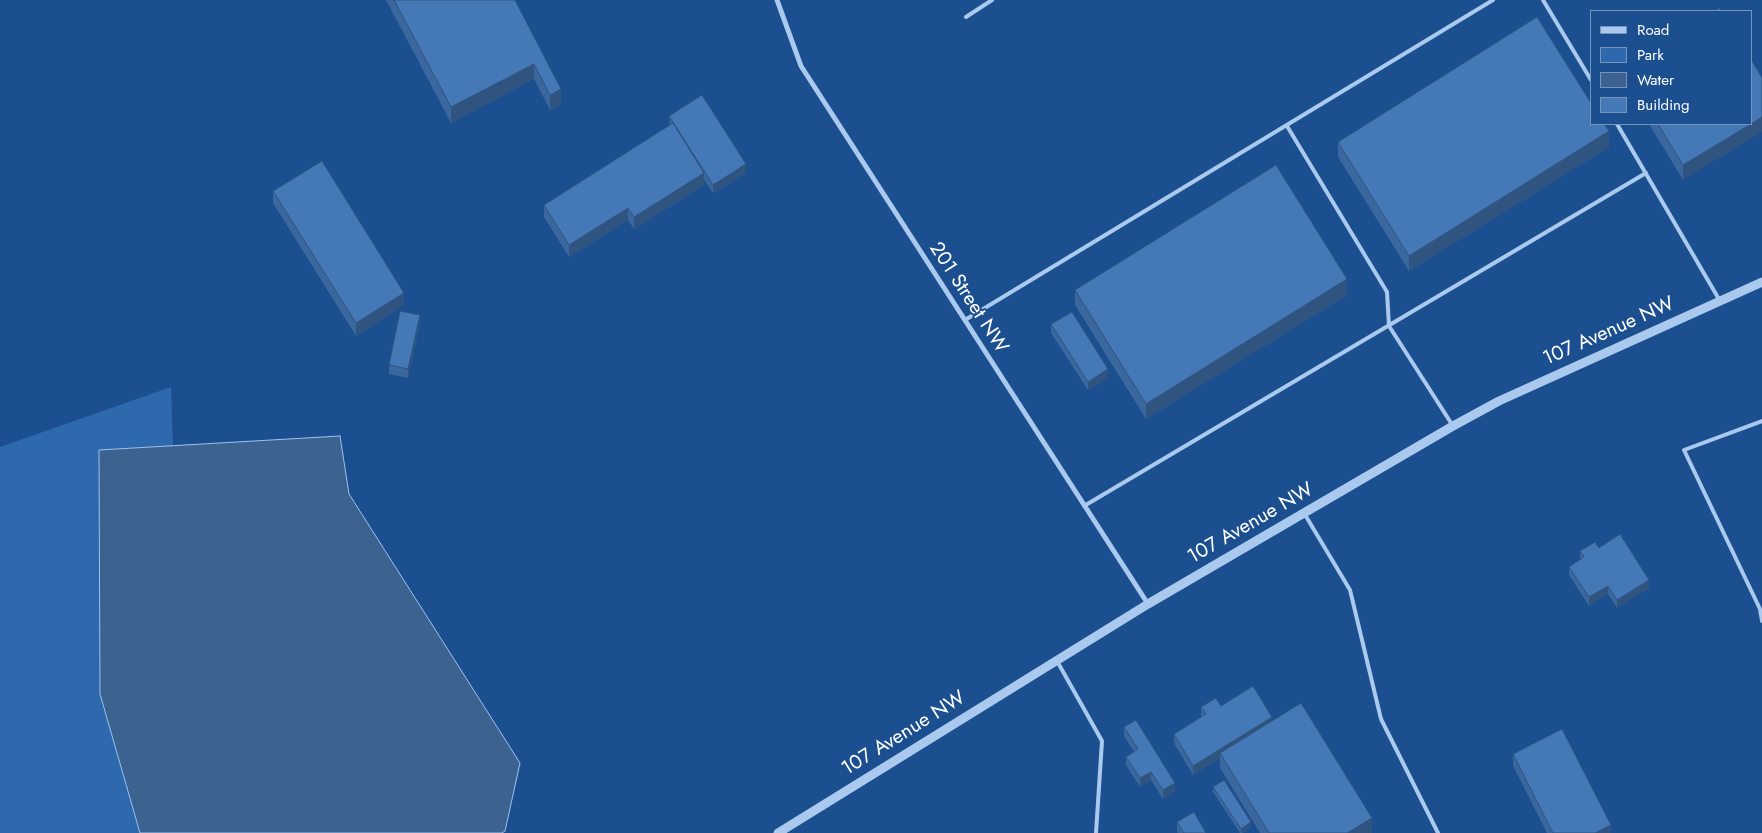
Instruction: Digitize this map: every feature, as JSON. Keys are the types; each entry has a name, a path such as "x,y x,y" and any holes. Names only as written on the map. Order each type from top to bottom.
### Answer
{"street":[{"name":"201 Street NW","path":"777,0 801,66 1148,604"},
{"name":"107 Avenue NW","path":"778,833 1148,604 1453,426 1499,401 1762,282"}],"lane":[{"path":"966,17 992,0"},
{"path":"965,320 1493,0"},
{"path":"1543,0 1590,78"},
{"path":"1618,125 1720,301"},
{"path":"1287,126 1387,292 1389,326 1453,426"},
{"path":"1084,506 1646,173"},
{"path":"1762,421 1684,450 1761,609 1762,621"},
{"path":"1304,513 1350,590 1381,720 1438,833"},
{"path":"1057,661 1102,740 1096,833"}],"green space":[{"path":"171,387 173,446 99,450 100,694 140,833 0,833 0,447"}],"water":[{"path":"340,436 349,494 520,763 505,831 502,833 140,833 100,694 99,450"}],"building":[{"path":"394,0 515,0 561,89 550,95 534,64 451,107"},
{"path":"1537,17 1590,101 1590,125 1605,125 1609,131 1409,256 1338,142"},
{"path":"1752,61 1762,78 1762,117 1752,123"},
{"path":"702,95 746,164 713,185 669,116"},
{"path":"673,123 704,173 634,217 628,208 569,245 544,205"},
{"path":"1659,125 1749,125 1683,165"},
{"path":"322,161 404,293 356,323 273,191"},
{"path":"1276,165 1347,279 1146,404 1075,290"},
{"path":"400,311 420,315 408,369 389,365"},
{"path":"1072,312 1108,369 1088,382 1051,324"},
{"path":"1620,534 1649,580 1617,600 1608,586 1589,597 1569,567 1584,557 1580,551 1595,542 1599,548"},
{"path":"1253,686 1272,717 1193,766 1174,734 1206,714 1201,707 1216,698 1221,706"},
{"path":"1301,703 1372,818 1347,833 1269,833 1220,753"},
{"path":"1136,720 1175,783 1163,790 1151,772 1140,778 1126,757 1138,749 1124,727"},
{"path":"1562,729 1611,825 1595,833 1553,833 1513,754"},
{"path":"1224,780 1251,822 1241,829 1213,787"},
{"path":"1194,812 1206,833 1184,833 1177,822"}]}
